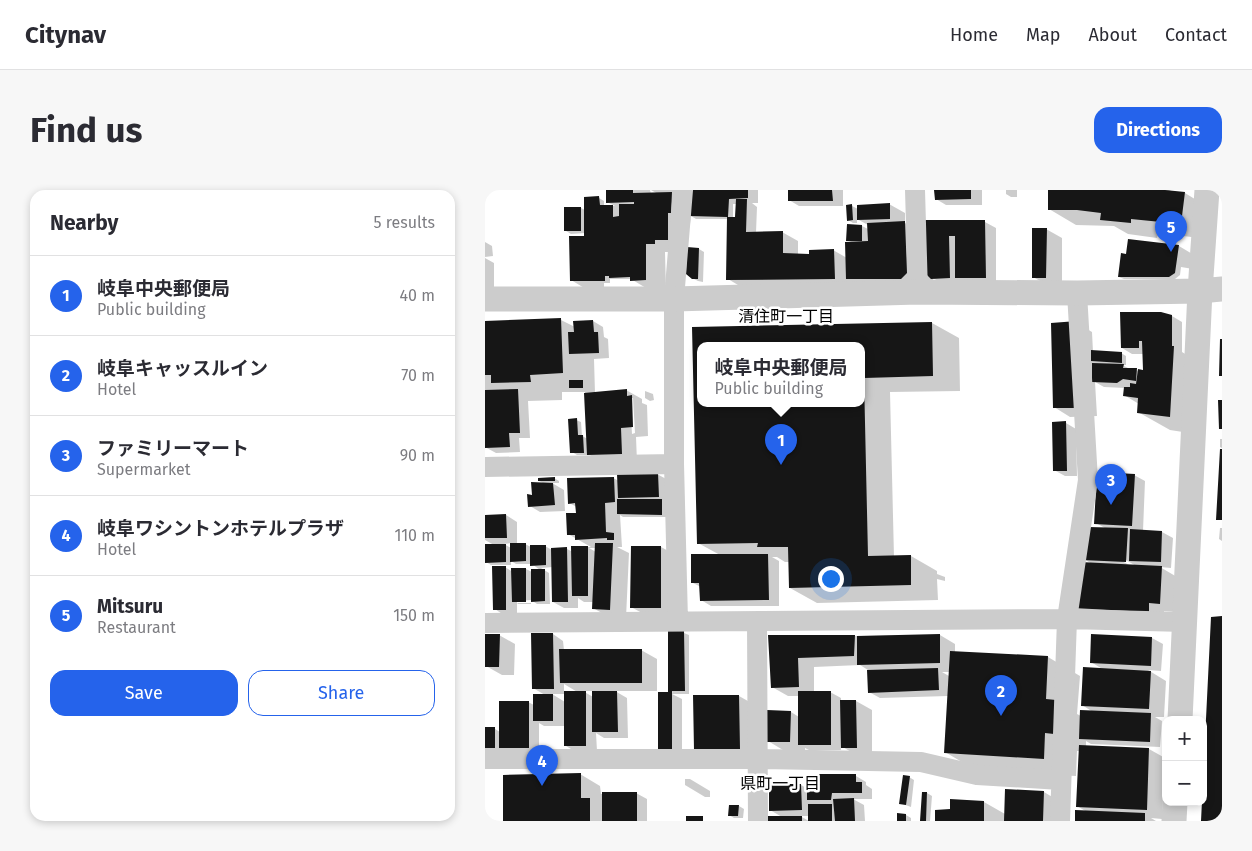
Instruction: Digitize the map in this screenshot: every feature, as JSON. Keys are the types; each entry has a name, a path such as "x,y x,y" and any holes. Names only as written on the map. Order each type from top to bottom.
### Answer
{"street":[{"path":"677,621 674,464 674,299 683,190"},
{"path":"915,190 918,292"},
{"path":"1179,716 1211,290 1207,190"},
{"path":"485,298 674,299 918,292 1077,293 1211,290"},
{"path":"1060,821 1067,619 1089,480 1077,293"},
{"path":"485,467 674,464"},
{"path":"485,623 1067,619 1185,622"},
{"path":"757,621 758,821"},
{"path":"485,759 758,759 921,762 977,775 1061,780"},
{"path":"1174,821 1175,806"}],"building":[{"path":"606,190 633,190 633,193 672,192 671,213 668,213 668,240 655,240 655,244 646,244 646,280 630,281 630,277 609,278 609,276 605,276 605,281 570,281 569,236 584,236 584,197 599,196 600,205 613,205 613,217 619,216 619,204 634,204 634,202 606,203"},
{"path":"692,190 748,190 748,198 729,199 728,217 735,217 736,199 747,199 746,232 783,231 783,253 809,254 809,250 834,249 835,279 726,280 727,217 690,216"},
{"path":"788,190 832,190 833,201 788,201"},
{"path":"934,190 971,190 971,199 935,200"},
{"path":"1048,190 1165,190 1185,192 1181,224 1131,219 1131,223 1100,220 1101,213 1077,210 1048,210"},
{"path":"890,203 890,219 857,220 857,205"},
{"path":"852,204 853,220 847,221 846,205"},
{"path":"564,207 581,207 581,231 564,231"},
{"path":"925,220 985,220 986,278 955,278 955,236 949,236 950,278 931,279 926,274"},
{"path":"905,221 907,273 901,279 846,279 845,242 868,241 867,223"},
{"path":"847,224 862,225 862,241 846,241"},
{"path":"1032,228 1047,228 1046,278 1032,278"},
{"path":"1128,239 1179,245 1175,273 1169,277 1118,277 1121,253 1126,254"},
{"path":"687,247 699,248 698,279 692,279 686,274"},
{"path":"1120,312 1161,312 1172,315 1172,346 1174,346 1170,417 1137,413 1138,398 1123,396 1124,387 1130,387 1130,383 1136,384 1138,369 1143,370 1142,341 1139,341 1139,348 1121,348"},
{"path":"561,318 563,373 530,375 531,382 491,383 491,375 485,375 485,321"},
{"path":"593,320 594,332 598,332 599,353 569,354 568,332 574,332 573,321"},
{"path":"1077,321 1081,408 1053,408 1051,323"},
{"path":"932,322 933,376 865,378 865,342 697,342 697,407 865,407 868,556 911,555 911,585 789,588 788,547 757,547 758,543 697,544 692,327"},
{"path":"1220,339 1222,339 1222,376 1219,376"},
{"path":"1091,350 1122,352 1122,363 1091,361"},
{"path":"1092,363 1124,364 1123,368 1137,368 1136,381 1123,379 1117,383 1092,382"},
{"path":"569,380 583,380 583,388 569,388"},
{"path":"518,389 520,433 509,433 510,447 485,448 485,390"},
{"path":"627,389 627,396 632,395 633,427 621,428 622,454 587,455 584,393"},
{"path":"1218,400 1222,400 1222,429 1219,429"},
{"path":"577,418 578,435 583,435 584,453 570,453 568,419"},
{"path":"1066,421 1067,471 1053,471 1052,422"},
{"path":"1220,449 1222,449 1222,520 1216,520"},
{"path":"1097,472 1135,474 1132,526 1094,524"},
{"path":"658,473 659,497 618,498 617,474"},
{"path":"555,477 555,481 538,481 538,478"},
{"path":"614,477 615,502 605,503 606,532 614,533 614,540 607,540 607,538 575,540 575,535 567,535 566,513 576,513 575,503 568,504 567,478"},
{"path":"531,482 553,483 555,505 528,507 527,494 532,495"},
{"path":"617,499 662,499 662,515 617,514"},
{"path":"506,514 507,538 485,538 485,515"},
{"path":"1088,527 1128,528 1126,562 1082,560"},
{"path":"1130,529 1162,531 1161,562 1129,561"},
{"path":"510,543 526,543 526,561 510,562"},
{"path":"595,543 613,543 610,610 592,609"},
{"path":"485,544 506,544 506,562 485,563"},
{"path":"530,545 546,545 546,565 530,566"},
{"path":"571,546 588,546 588,596 572,596"},
{"path":"631,546 661,546 661,608 630,608"},
{"path":"567,547 568,602 552,602 551,548"},
{"path":"691,554 768,554 769,600 700,601 699,583 691,583"},
{"path":"1080,562 1162,566 1160,604 1149,603 1149,612 1073,608"},
{"path":"492,566 506,566 506,610 493,610"},
{"path":"511,568 526,568 526,602 512,602"},
{"path":"531,569 545,569 545,601 531,602"},
{"path":"1222,616 1222,821 1201,821 1202,806 1207,806 1206,716 1211,617"},
{"path":"668,631 684,631 685,691 672,691 672,749 658,749 658,692 668,692"},
{"path":"531,633 553,633 554,689 532,689"},
{"path":"485,634 500,634 499,667 485,667"},
{"path":"940,634 940,663 857,665 857,636"},
{"path":"1091,634 1152,637 1151,666 1090,663"},
{"path":"768,635 855,635 854,656 798,658 799,687 771,688"},
{"path":"559,649 642,649 642,683 560,683"},
{"path":"950,651 1048,656 1046,699 1056,700 1054,734 1045,733 1044,759 944,753"},
{"path":"1083,667 1151,671 1149,709 1081,706"},
{"path":"938,668 939,690 868,693 867,670"},
{"path":"564,691 586,691 586,746 564,746"},
{"path":"592,691 617,691 618,732 592,732"},
{"path":"798,691 831,691 831,745 798,745"},
{"path":"533,694 553,694 553,721 533,721"},
{"path":"693,695 739,695 740,749 694,750"},
{"path":"840,700 856,700 857,748 841,748"},
{"path":"499,701 529,701 529,748 499,748"},
{"path":"767,710 791,711 790,742 767,742"},
{"path":"1080,710 1151,713 1150,742 1079,739"},
{"path":"485,727 495,727 495,748 485,748"},
{"path":"1079,745 1149,748 1147,810 1076,807"},
{"path":"581,773 581,798 590,798 590,821 503,821 503,775"},
{"path":"807,774 856,774 856,782 862,782 862,793 832,793 831,800 807,800"},
{"path":"903,775 910,776 906,805 899,804"},
{"path":"769,784 801,784 802,810 769,811"},
{"path":"1005,789 1044,791 1043,821 1004,821"},
{"path":"602,792 637,792 637,821 602,821"},
{"path":"922,792 927,792 926,821 920,821"},
{"path":"854,798 855,821 835,821 833,799"},
{"path":"950,799 984,801 984,821 935,821 935,810 950,809"},
{"path":"808,804 832,804 832,821 808,821"},
{"path":"729,805 739,805 738,816 728,816"},
{"path":"1075,810 1145,813 1145,821 1075,821"},
{"path":"897,813 906,814 906,821 897,821"},
{"path":"686,816 703,816 703,821 686,821"},
{"path":"768,816 802,816 802,821 768,821"}],"place":[{"name":"Mitsuru","path":"1171,252"},
{"name":"岐阜中央郵便局","path":"781,465"},
{"name":"ファミリーマート","path":"1111,505"},
{"name":"岐阜キャッスルイン","path":"1001,716"},
{"name":"岐阜ワシントンホテルプラザ","path":"542,786"}],"district":[{"name":"清住町一丁目","path":"786,316"},
{"name":"県町一丁目","path":"780,783"}]}
